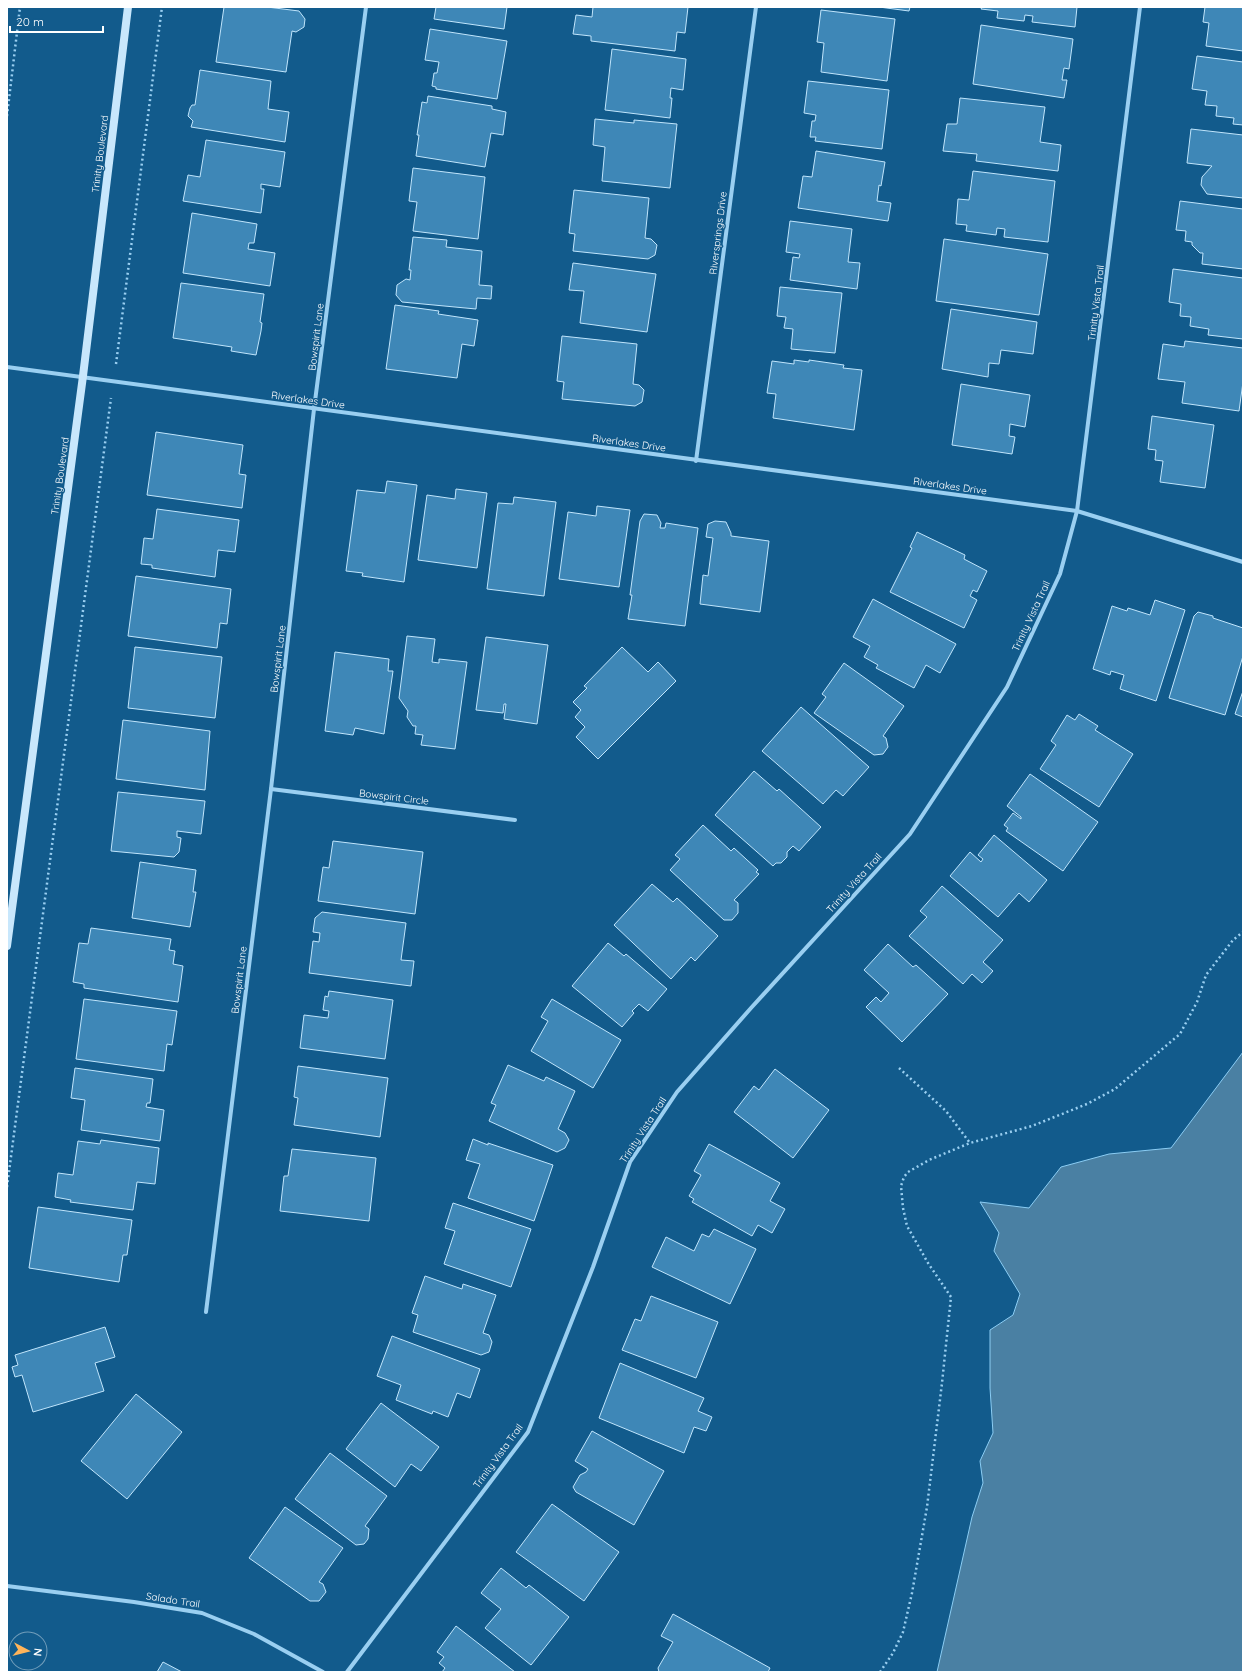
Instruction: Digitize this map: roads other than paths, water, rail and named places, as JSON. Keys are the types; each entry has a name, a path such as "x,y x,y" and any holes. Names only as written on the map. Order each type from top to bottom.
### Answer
{"main road":[{"name":"Trinity Boulevard","path":"7,946 83,376 128,7"}],"street":[{"name":"Bowspirit Lane","path":"206,1312 271,789 314,409 366,7"},
{"name":"Riversprings Drive","path":"696,461 756,7"},
{"name":"Trinity Vista Trail","path":"347,1672 528,1432 592,1267 630,1162 677,1092 751,1008 910,834 1007,687 1060,574 1077,511 1140,7"},
{"name":"Riverlakes Drive","path":"7,367 83,376 696,461 1077,511 1243,562"},
{"name":"Bowspirit Circle","path":"271,789 515,820"},
{"name":"Salado Trail","path":"7,1586 134,1602 202,1613 254,1634 323,1672"}],"water":[{"path":"1243,1052 1243,1672 937,1672 972,1517 983,1483 980,1461 993,1433 990,1388 990,1330 1013,1315 1020,1294 994,1251 999,1233 980,1202 1029,1208 1061,1167 1109,1154 1171,1148"}]}
